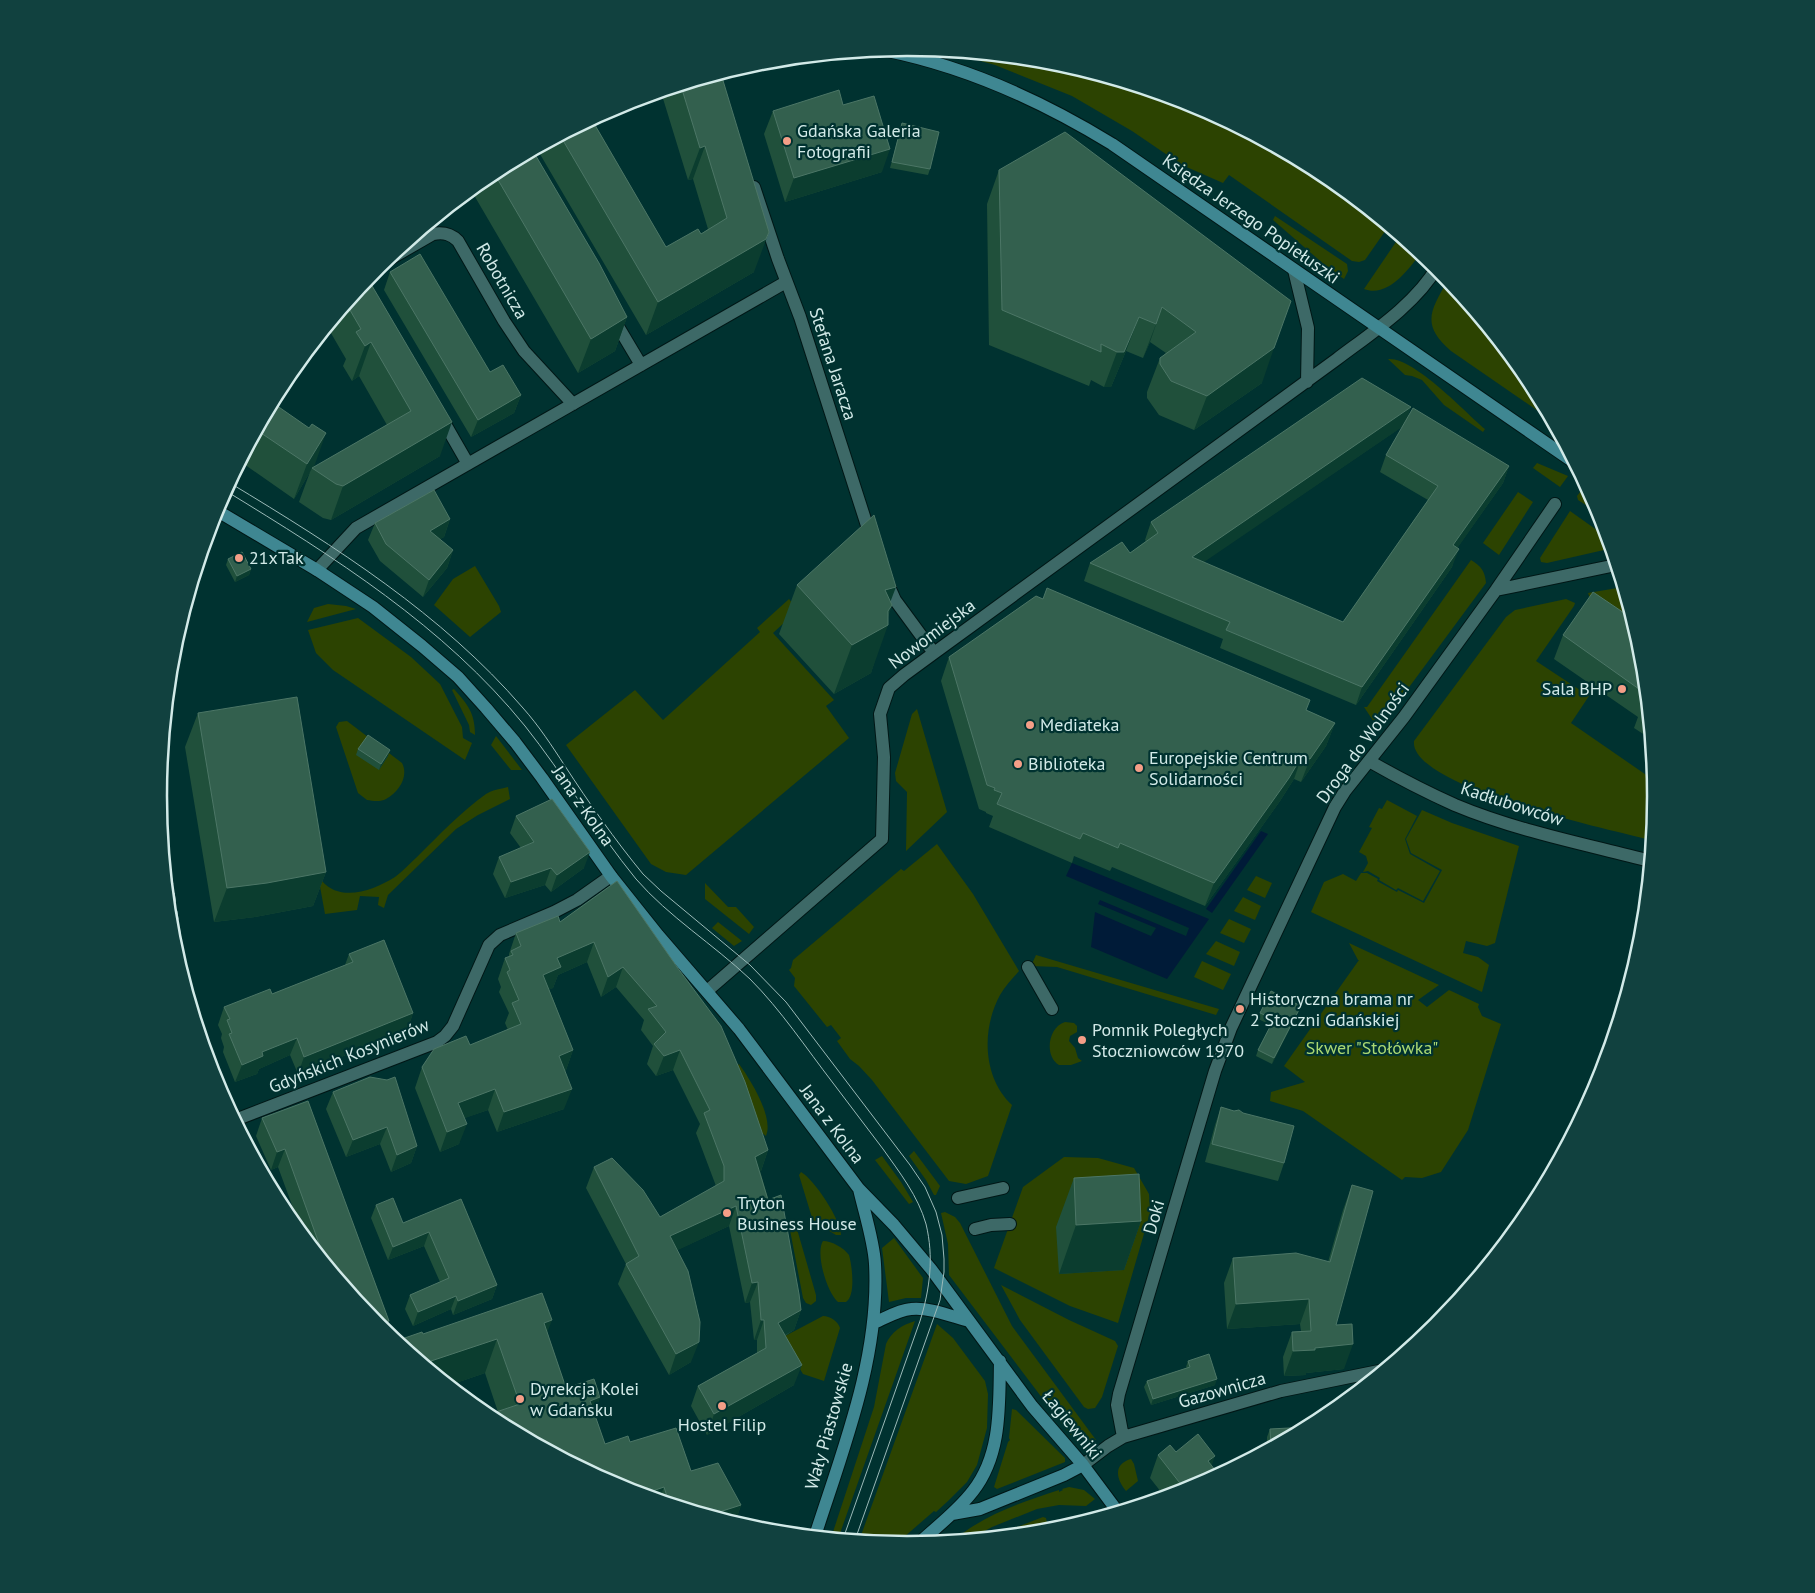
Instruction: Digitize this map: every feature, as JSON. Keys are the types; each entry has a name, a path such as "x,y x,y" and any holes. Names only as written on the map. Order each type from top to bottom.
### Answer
{"main road":[{"name":"Księdza Jerzego Popiełuszki","path":"912,56 976,77 1034,101 1083,126 1112,144 1565,457"},
{"name":"Jana z Kolna","path":"223,514 317,570 372,607 458,677 515,742 611,876 658,935 739,1029 859,1190 894,1225 925,1262 969,1321"},
{"name":"Jana z Kolna","path":"859,1190 875,1261 876,1296 874,1323"},
{"path":"874,1323 900,1311 911,1309 924,1310 969,1321 1000,1361 998,1422 993,1452 985,1472 974,1491 952,1514 926,1536"},
{"name":"Wały Piastowskie","path":"817,1531 858,1401 874,1323"},
{"name":"Łagiewniki","path":"1000,1361 1032,1406 1083,1465 1114,1507"},
{"path":"952,1514 980,1509 1064,1475 1083,1465"}],"street":[{"name":"Stefana Jaracza","path":"751,176 874,547"},
{"name":"Robotnicza","path":"413,245 440,232 453,236 458,241 524,352 573,404"},
{"path":"1294,270 1308,323 1307,382"},
{"name":"Nowomiejska","path":"707,990 882,839 884,757 880,714 889,688 934,653 1307,382 1400,309 1420,290 1432,274"},
{"path":"317,570 356,528 786,282"},
{"path":"608,309 641,365"},
{"path":"437,410 468,464"},
{"name":"Droga do Wolności","path":"1240,1009 1327,822 1345,791 1404,717 1496,590 1554,504"},
{"path":"1496,590 1610,566"},
{"path":"882,571 895,600 934,653"},
{"name":"Kadłubowców","path":"1369,761 1454,805 1524,829 1644,860"},
{"name":"Gdyńskich Kosynierów","path":"241,1118 437,1042 453,1026 489,945 500,935 577,900 611,876"},
{"path":"1028,967 1052,1009"},
{"name":"Doki","path":"1123,1437 1116,1405 1118,1394 1215,1071 1227,1037 1240,1009"},
{"path":"958,1198 1003,1188"},
{"path":"975,1229 991,1225 1010,1224"},
{"name":"Gazownicza","path":"1083,1465 1123,1437 1281,1391 1373,1372"}],"green space":[{"path":"978,60 1052,70 1099,81 1191,113 1278,155 1319,181 1385,231 1365,260 1359,262 1352,261 1229,175 1223,183 1182,165 1132,131 1072,96 995,65"},
{"path":"1275,216 1347,264 1348,271 1344,279 1326,266 1273,220"},
{"path":"1397,241 1416,259 1397,281 1389,286 1373,291 1364,289"},
{"path":"1444,287 1495,346 1541,413 1451,351 1442,342 1432,325 1433,309"},
{"path":"1388,359 1399,361 1425,376 1485,429 1483,432 1444,405 1422,380 1405,375"},
{"path":"1537,463 1568,476 1560,487 1533,468"},
{"path":"1581,491 1588,507 1578,500 1577,496"},
{"path":"1518,492 1533,502 1499,555 1483,543"},
{"path":"1570,511 1597,531 1605,551 1547,563 1541,562 1540,558"},
{"path":"1471,560 1482,569 1486,583 1381,725 1376,725 1364,707 1367,707"},
{"path":"475,566 501,612 470,637 434,605 453,579"},
{"path":"1617,588 1628,627 1591,601 1588,593"},
{"path":"789,599 798,610 773,633 834,700 826,706 849,738 686,875 666,872 651,864 566,745 635,690 663,720 760,632 757,628"},
{"path":"1566,599 1575,603 1536,661 1589,696 1571,723 1647,776 1646,839 1557,816 1476,790 1443,774 1421,758 1414,741 1506,617 1515,610"},
{"path":"328,604 356,609 307,622 314,608"},
{"path":"358,618 411,657 440,684 462,727 463,738 472,743 465,760 333,670 316,653 308,630"},
{"path":"454,689 470,710 474,721 475,735 470,732 469,725 452,690"},
{"path":"917,709 947,812 906,851 907,792 896,781 895,773 912,714"},
{"path":"347,721 402,763 404,773 402,783 386,799 379,801 367,800 358,793 336,727 339,722"},
{"path":"496,736 522,770 511,770 491,745"},
{"path":"508,787 510,799 478,815 456,829 388,895 384,908 378,905 379,897 360,896 357,910 325,914 319,881 322,881 330,888 348,893 368,890 387,882 401,872 477,800 486,794"},
{"path":"1387,800 1417,816 1405,839 1410,854 1440,871 1423,901 1398,888 1396,890 1368,871 1363,872 1368,863 1366,856 1359,852 1372,828 1369,827 1379,808 1382,809"},
{"path":"1422,810 1452,823 1519,846 1495,943 1487,946 1466,941 1463,953 1478,957 1489,965 1482,992 1311,912 1324,882 1343,874 1356,881 1361,873 1367,873 1397,892 1398,890 1424,903 1442,870 1411,853 1406,839"},
{"path":"937,844 973,894 1019,971 1000,995 990,1023 988,1038 990,1068 1002,1094 1012,1105 988,1176 966,1184 949,1181 872,1080 850,1059 837,1041 841,1038 831,1025 827,1027 794,986 795,978 789,970 793,960 901,869 904,871"},
{"path":"1256,876 1272,883 1265,898 1247,890"},
{"path":"705,883 728,907 736,907 754,927 749,934 705,899"},
{"path":"1243,897 1261,906 1255,920 1234,911"},
{"path":"1229,919 1251,929 1244,943 1220,933"},
{"path":"718,922 742,941 734,946 712,928"},
{"path":"1216,941 1240,952 1234,966 1206,954"},
{"name":"Skwer \"Stołówka\"","path":"1349,943 1439,985 1418,1000 1427,1007 1449,990 1479,1004 1478,1007 1482,1016 1501,1024 1468,1130 1441,1172 1422,1178 1405,1177 1402,1180 1303,1111 1270,1101 1271,1092 1305,1082 1284,1066 1359,960"},
{"path":"1036,955 1219,1009 1216,1015 1057,967 1031,966"},
{"path":"1202,961 1231,974 1223,990 1194,977"},
{"path":"1065,1022 1074,1023 1077,1026 1077,1032 1070,1036 1069,1041 1075,1048 1078,1058 1082,1061 1071,1065 1059,1065 1051,1055 1050,1042 1055,1030"},
{"path":"739,1064 760,1098 767,1119 768,1128 766,1136 762,1133 737,1066"},
{"path":"914,1151 940,1186 936,1195 934,1195 909,1156"},
{"path":"882,1156 913,1202 909,1204 875,1160"},
{"path":"1064,1157 1098,1158 1134,1168 1149,1194 1150,1213 1118,1323 1070,1306 994,1268 1023,1187"},
{"path":"801,1172 813,1183 826,1200 837,1220 841,1235 836,1235 813,1221 799,1175"},
{"path":"945,1212 955,1217 960,1223 1012,1326 1096,1440 1081,1440 1068,1432 949,1275 948,1244 941,1213"},
{"path":"793,1226 797,1229 816,1295 816,1301 811,1305 806,1303 803,1298 790,1230"},
{"path":"894,1238 923,1278 921,1298 906,1298 889,1302 882,1248"},
{"path":"823,1241 838,1245 849,1255 852,1287 849,1299 846,1302 838,1302 826,1282 820,1254"},
{"path":"1001,1285 1115,1341 1118,1346 1102,1397 1095,1408 1088,1409 1084,1407 1020,1320"},
{"path":"823,1316 833,1319 840,1328 824,1381 803,1374 789,1351 770,1344"},
{"path":"915,1321 840,1533 833,1532 874,1407 886,1344 891,1336"},
{"path":"937,1324 953,1338 985,1381 988,1394 987,1428 977,1465 967,1482 948,1501 904,1537 861,1535"},
{"path":"1012,1409 1016,1410 1065,1458 1065,1462 997,1489 994,1487 1010,1440"},
{"path":"1131,1459 1138,1481 1126,1491 1120,1482 1118,1472 1121,1464"},
{"path":"1069,1487 1084,1490 1095,1499 1086,1506 1059,1505 1037,1509 982,1532 962,1534 1003,1510 1059,1490 1059,1492"},
{"path":"1043,1517 1046,1518 1047,1524 1012,1529"}],"water":[{"path":"1261,831 1268,834 1212,913 1206,909"},
{"path":"1072,863 1209,919 1167,979 1091,947 1095,912 1151,936 1156,928 1098,904 1100,900 1186,936 1189,928 1066,876"}],"building":[{"path":"723,79 769,232 766,239 658,302 564,141 595,126 666,247 698,229 701,234 727,218 705,146 700,148 683,92"},
{"path":"839,90 843,105 874,96 890,149 794,178 773,111"},
{"path":"902,123 939,132 930,169 892,162"},
{"path":"1065,132 1291,301 1274,348 1207,396 1171,381 1160,364 1160,358 1196,332 1162,307 1156,324 1139,317 1124,352 1117,352 1101,344 1101,352 1002,310 999,170"},
{"path":"536,156 599,263 627,317 591,339 498,180"},
{"path":"420,254 490,372 503,365 521,395 478,420 390,272"},
{"path":"372,286 452,422 343,486 336,484 312,468 411,411 371,342 365,346 356,332 361,329 350,310"},
{"path":"1362,378 1411,407 1192,557 1343,622 1438,486 1386,455 1413,408 1509,466 1453,545 1459,549 1362,687 1226,630 1230,622 1090,563 1122,542 1130,553 1158,533 1151,522"},
{"path":"278,407 309,428 312,424 326,433 307,464 262,434"},
{"path":"434,490 450,519 430,531 453,550 429,580 386,544 375,523"},
{"path":"874,515 896,587 885,590 892,605 888,611 888,625 852,645 797,585"},
{"path":"242,552 251,569 237,576 228,559"},
{"name":"Europejskie Centrum Solidarności","path":"1047,588 1310,700 1306,710 1335,723 1310,759 1302,756 1289,778 1214,883 1120,843 1118,848 1083,833 1080,839 997,804 1002,793 987,785 949,657 1036,596 1043,599"},
{"path":"1593,592 1625,614 1634,652 1639,689 1563,635"},
{"path":"297,697 326,872 227,888 198,713"},
{"path":"368,735 390,750 381,764 358,749"},
{"path":"552,799 590,852 557,875 551,868 511,882 499,857 534,842 516,816"},
{"path":"617,881 721,1026 745,1082 768,1150 755,1157 768,1200 781,1195 801,1310 778,1323 802,1365 714,1414 698,1386 766,1348 764,1320 761,1320 758,1282 752,1283 736,1206 670,1236 688,1271 700,1322 699,1342 676,1354 626,1264 639,1256 594,1167 612,1158 643,1190 660,1217 724,1181 724,1166 704,1113 710,1110 680,1050 664,1056 654,1044 666,1032 648,1009 657,1006 623,967 608,977 594,942 557,958 561,967 543,975 573,1050 559,1056 572,1089 504,1112 495,1089 458,1103 467,1124 447,1132 422,1067 434,1049 466,1036 470,1045 521,1024 512,1003 519,1000 507,972 510,970 505,958 513,955 511,951 521,946 516,933 558,916 560,922"},
{"path":"384,940 413,1013 304,1057 297,1038 262,1052 263,1056 242,1065 229,1034 232,1033 227,1020 230,1019 224,1007 270,989 272,994 353,962 349,954"},
{"path":"1271,991 1301,1006 1274,1058 1258,1050 1274,1019 1260,1013"},
{"path":"370,1077 387,1080 395,1077 417,1146 397,1155 387,1127 353,1140 333,1092"},
{"path":"308,1101 389,1321 386,1322 384,1320 351,1285 320,1248 285,1149 277,1152 262,1118"},
{"path":"1221,1107 1234,1111 1239,1110 1243,1113 1294,1126 1284,1163 1212,1144"},
{"path":"1139,1174 1141,1221 1076,1225 1074,1178"},
{"path":"1352,1185 1373,1191 1336,1325 1352,1324 1353,1344 1315,1348 1315,1350 1293,1351 1292,1332 1311,1331 1309,1299 1236,1304 1233,1258 1296,1253 1330,1262"},
{"path":"393,1198 403,1223 461,1199 497,1285 458,1301 456,1296 418,1312 410,1295 449,1278 429,1232 393,1247 376,1205"},
{"path":"542,1293 552,1320 544,1323 566,1388 594,1379 600,1397 590,1401 605,1444 628,1436 630,1442 676,1428 691,1471 718,1463 741,1505 718,1512 670,1497 667,1496 664,1487 653,1491 624,1480 537,1438 496,1412 520,1404 497,1339 431,1361 432,1363 404,1338 422,1332 423,1334"},
{"path":"1209,1354 1217,1379 1153,1399 1147,1381 1190,1367 1188,1361"},
{"path":"1294,1428 1271,1442 1270,1429"},
{"path":"1198,1434 1215,1456 1208,1461 1215,1469 1180,1484 1158,1455 1170,1445 1176,1452"}],"tram line":[{"path":"236,487 309,532 386,584 423,612 492,674 534,722 602,821 643,874 750,965 786,1002 925,1187 936,1212 942,1235 944,1272 940,1300 857,1535"},
{"path":"232,495 347,568 386,596 459,656 493,690 525,726 636,879 663,906 750,979 772,1003 883,1149 913,1194 923,1214 930,1249 930,1273 926,1297 920,1321 845,1534"}],"place":[{"name":"Gdańska Galeria Fotografii","path":"787,141"},
{"name":"21xTak","path":"239,558"},
{"name":"Sala BHP","path":"1622,689"},
{"name":"Mediateka","path":"1030,725"},
{"name":"Biblioteka","path":"1018,764"},
{"name":"Europejskie Centrum Solidarności","path":"1139,768"},
{"name":"Historyczna brama nr 2 Stoczni Gdańskiej","path":"1240,1009"},
{"name":"Pomnik Poległych Stoczniowców 1970","path":"1082,1040"},
{"name":"Tryton Business House","path":"727,1213"},
{"name":"Dyrekcja Kolei w Gdańsku","path":"520,1399"},
{"name":"Hostel Filip","path":"722,1406"}]}
